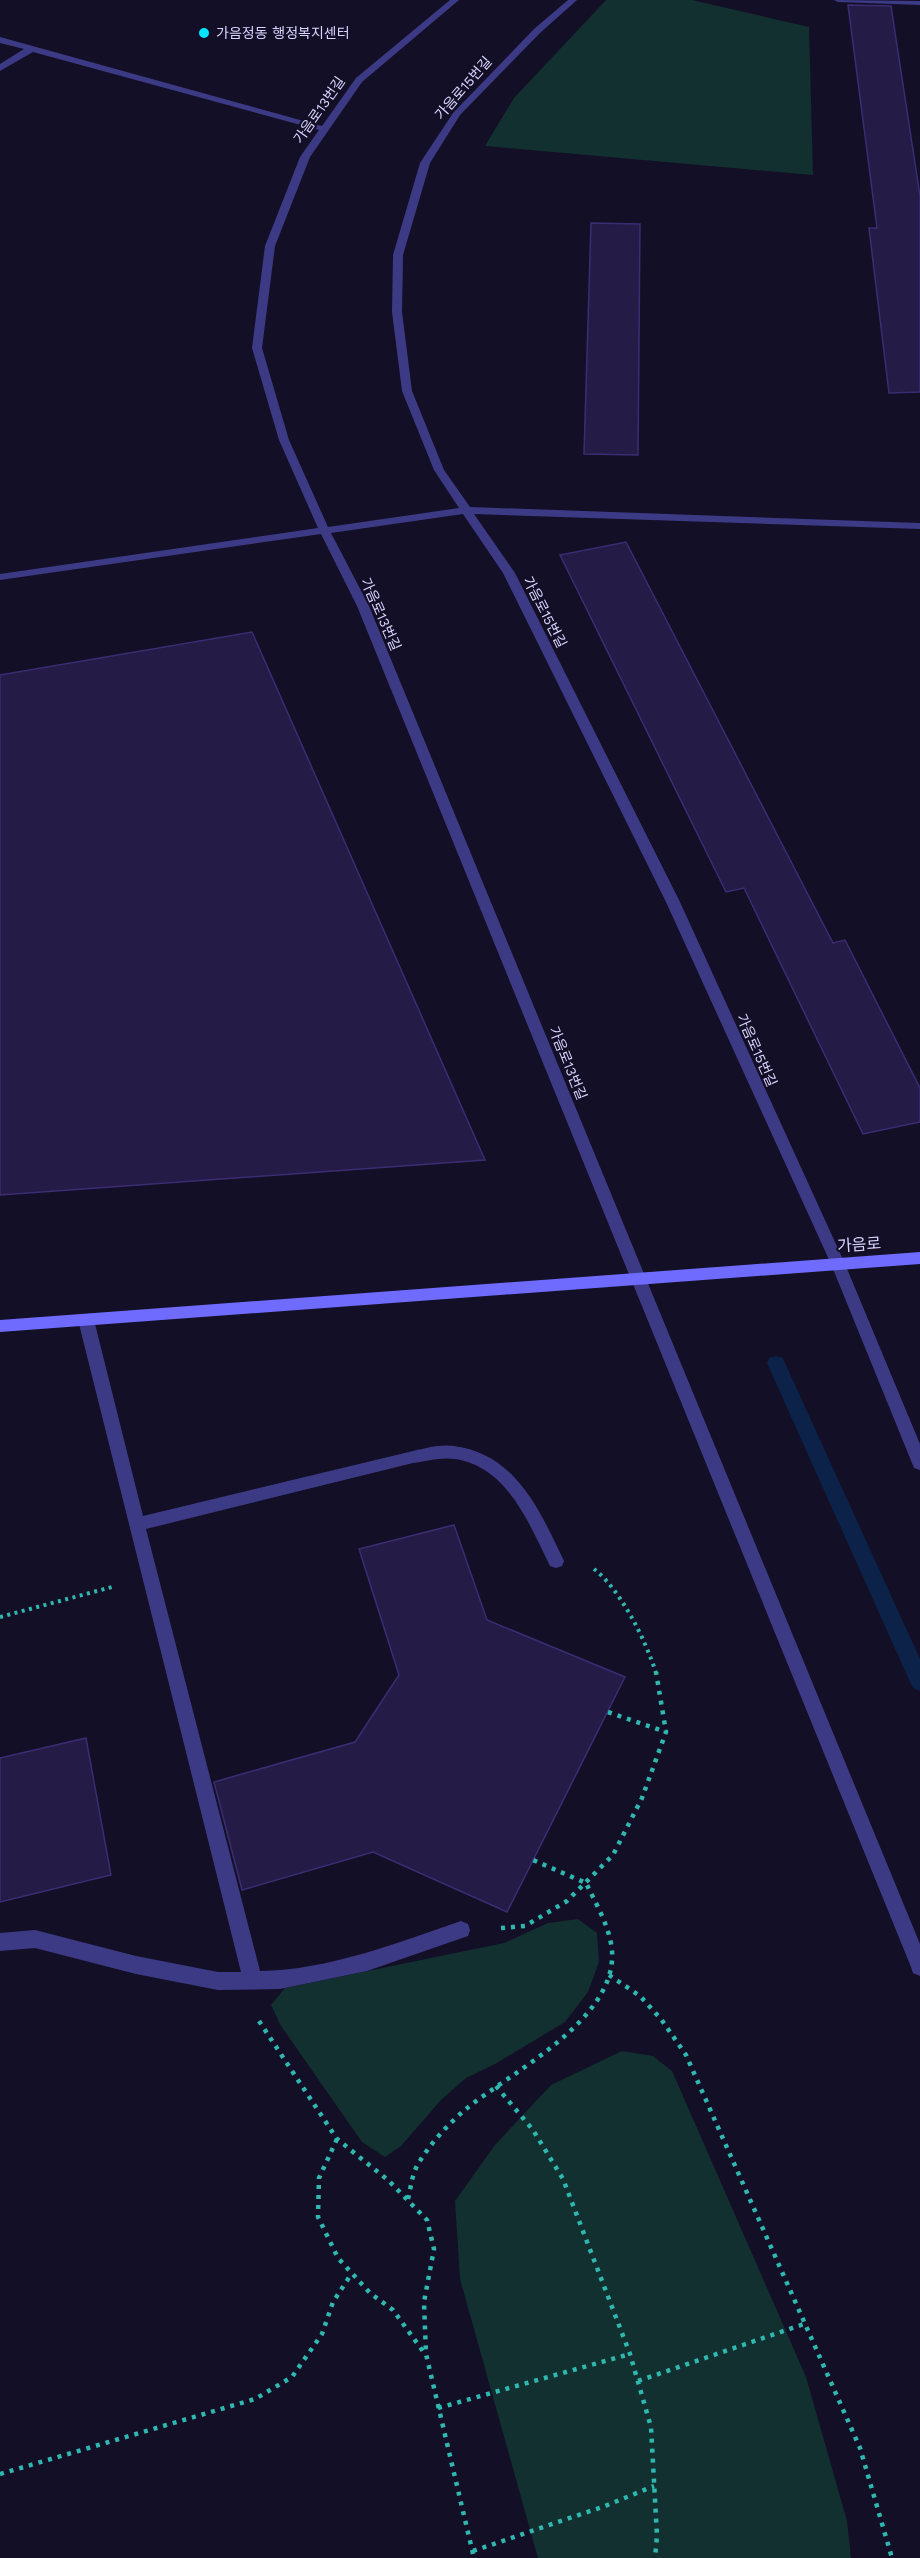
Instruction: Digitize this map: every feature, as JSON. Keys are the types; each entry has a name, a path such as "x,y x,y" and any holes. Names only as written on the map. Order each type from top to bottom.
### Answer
{"street":[{"name":"가음로13번길","path":"455,0 359,80 305,157 270,246 257,348 284,440 325,532 363,606 920,1967"},
{"name":"가음로15번길","path":"573,0 537,31 457,113 425,163 398,255 397,312 407,391 439,470 509,573 663,880 838,1264 920,1463"},
{"path":"838,0 920,3"},
{"path":"0,40 324,129"},
{"path":"0,68 31,48"},
{"path":"0,577 466,510 920,526"},
{"name":"가음로","path":"0,1326 920,1258"},
{"path":"86,1320 240,1936 253,1980"},
{"path":"137,1524 413,1457 453,1452 487,1461 514,1484 556,1561"},
{"path":"0,1942 35,1939 136,1965 218,1981 280,1980 367,1962 461,1930"}],"path":[{"path":"461,1930 525,1926 567,1901 586,1883 613,1855 642,1798 666,1732 656,1671 627,1610 603,1576 580,1558 546,1542"},
{"path":"0,1617 150,1577"},
{"path":"608,1712 666,1732"},
{"path":"408,2200 416,2166 464,2110 532,2061 588,2016 607,1984 612,1959 607,1928 586,1883 532,1860"},
{"path":"609,1975 647,2004 661,2019 686,2055 860,2448 892,2558"},
{"path":"253,1980 252,2010 337,2139 388,2180 428,2220 434,2249 424,2302 426,2354 474,2558"},
{"path":"496,2086 533,2130 563,2179 630,2354 651,2427 657,2536 655,2558"},
{"path":"337,2139 320,2178 318,2217 338,2258 370,2293 393,2310 426,2354"},
{"path":"0,2474 255,2399 292,2377 322,2334 333,2302 352,2273"},
{"path":"638,2382 804,2324"},
{"path":"438,2408 630,2354"},
{"path":"473,2551 604,2506 654,2486"}],"green space":[{"path":"606,0 692,0 809,27 813,175 485,146 514,98"},
{"path":"578,1919 597,1933 599,1962 588,1992 565,2022 495,2064 466,2078 441,2100 401,2146 385,2157 362,2142 281,2026 271,2005 285,1988 504,1943 548,1923"},
{"path":"622,2051 653,2056 672,2071 806,2377 847,2521 851,2558 538,2558 460,2279 455,2201 495,2145 551,2085"}],"building":[{"path":"848,5 891,6 920,196 920,392 889,393 869,228 877,228"},
{"path":"591,223 640,224 638,455 584,454"},
{"path":"626,542 833,943 845,940 920,1088 920,1122 863,1134 744,888 726,892 560,555"},
{"path":"252,632 485,1160 0,1195 0,675"},
{"path":"454,1525 487,1620 625,1677 507,1912 373,1852 242,1890 214,1782 355,1742 399,1675 359,1549"},
{"path":"86,1738 111,1875 0,1902 0,1758"}],"waterway":[{"path":"776,1363 920,1682"}],"place":[{"name":"가음정동 행정복지센터","path":"204,33"}]}
